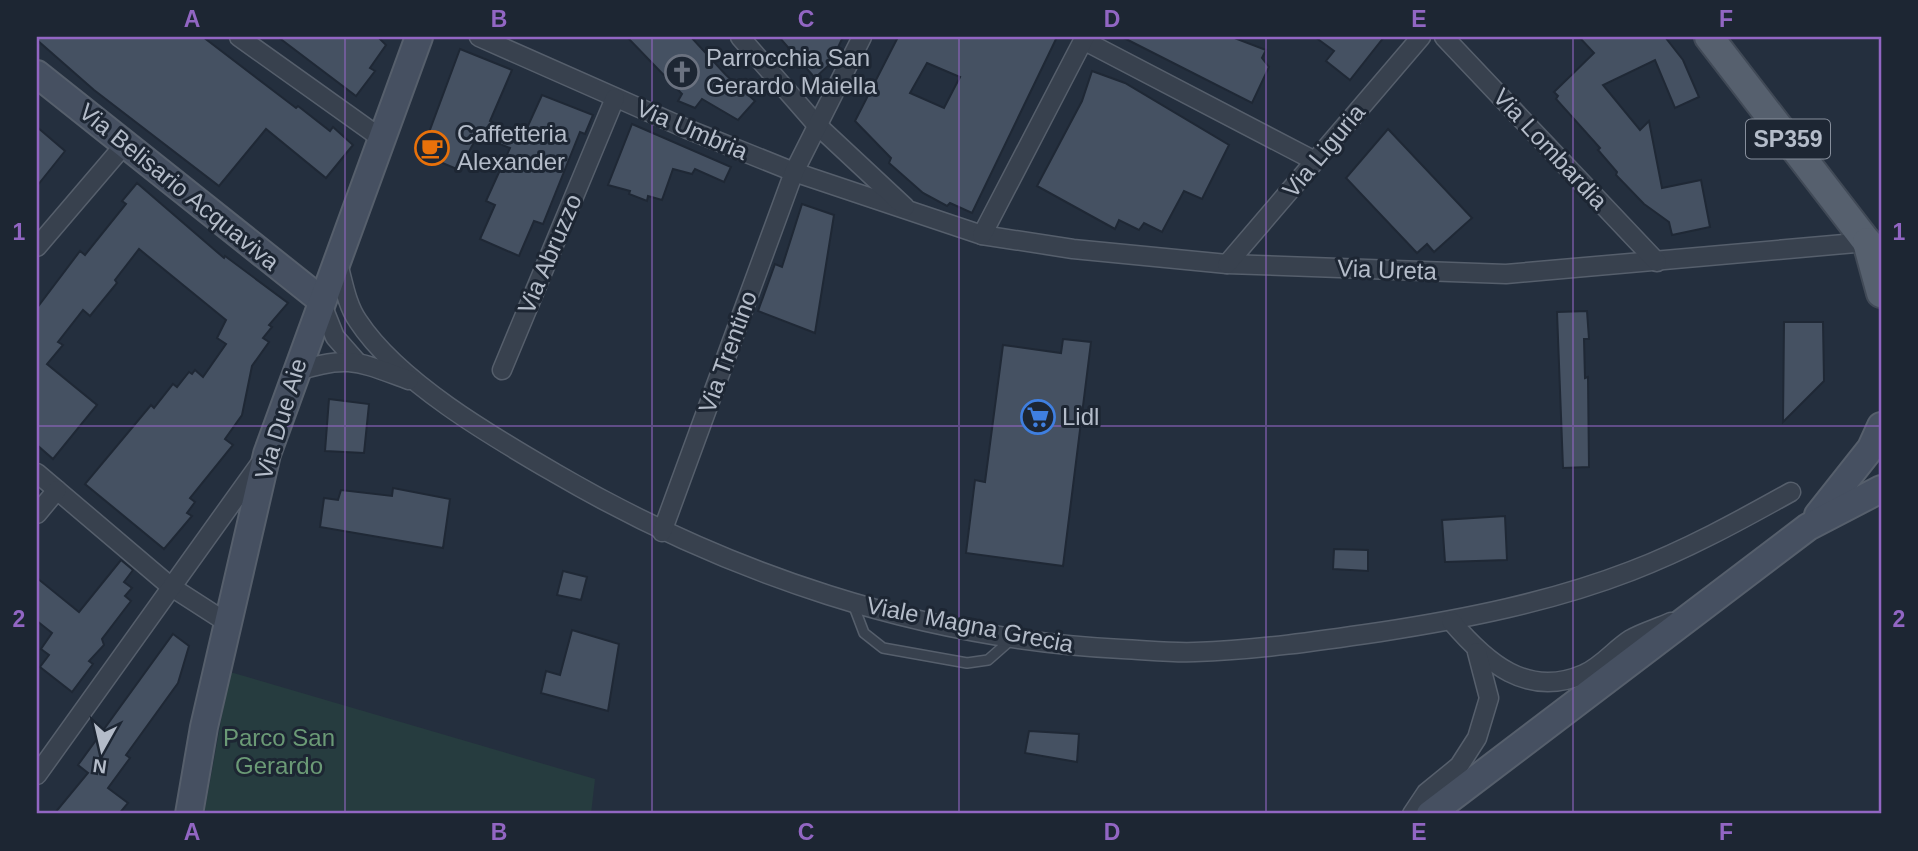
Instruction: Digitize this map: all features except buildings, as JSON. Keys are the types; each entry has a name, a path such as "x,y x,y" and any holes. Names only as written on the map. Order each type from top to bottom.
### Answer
{"main road":[{"name":"SP359","path":"1709,37 1874,249 1881,293"}],"street":[{"path":"239,37 382,139"},
{"name":"Via Due Aie","path":"189,814 204,727 267,454 419,37"},
{"name":"Via Umbria","path":"479,37 615,98 794,172 911,212"},
{"path":"740,37 816,124 911,212"},
{"name":"Via Trentino","path":"662,531 794,172 862,37"},
{"name":"Via Liguria","path":"1227,264 1421,37"},
{"name":"Via Lombardia","path":"1444,37 1657,262"},
{"path":"982,234 1084,38 1315,161"},
{"name":"Via Belisario Acquaviva","path":"37,74 321,300"},
{"name":"Via Abruzzo","path":"502,370 615,98"},
{"path":"37,247 125,144"},
{"name":"Via Ureta","path":"911,212 982,234 1073,249 1227,264 1506,274 1874,249"},
{"name":"Viale Magna Grecia","path":"337,257 355,318 379,349 417,383 539,464 662,531 852,602 889,615 1047,645 1192,652 1306,643 1451,621 1535,601 1631,571 1732,525 1791,492"},
{"path":"321,300 335,337 356,362"},
{"name":"Viale Magna Grecia","path":"321,300 355,318"},
{"name":"Viale Magna Grecia","path":"295,372 328,361 356,362 417,383"},
{"path":"1808,527 1871,448 1881,426"},
{"path":"37,775 267,454"},
{"path":"37,473 170,586 229,624"},
{"path":"1430,814 1808,527 1881,489"},
{"path":"37,514 57,490"},
{"path":"1451,621 1477,652 1514,676 1552,684 1586,674 1633,638 1692,614"},
{"path":"1412,814 1426,793 1459,766 1477,738 1489,698 1477,652"}],"lane":[{"path":"852,602 864,632 883,648 967,663 988,660 1013,638"}],"green space":[{"name":"Parco San Gerardo","path":"230,672 595,779 591,814 204,814"}],"place":[{"name":"Parrocchia San Gerardo Maiella","path":"682,72"},
{"name":"Caffetteria Alexander","path":"432,148"},
{"name":"Lidl","path":"1038,417"}]}
